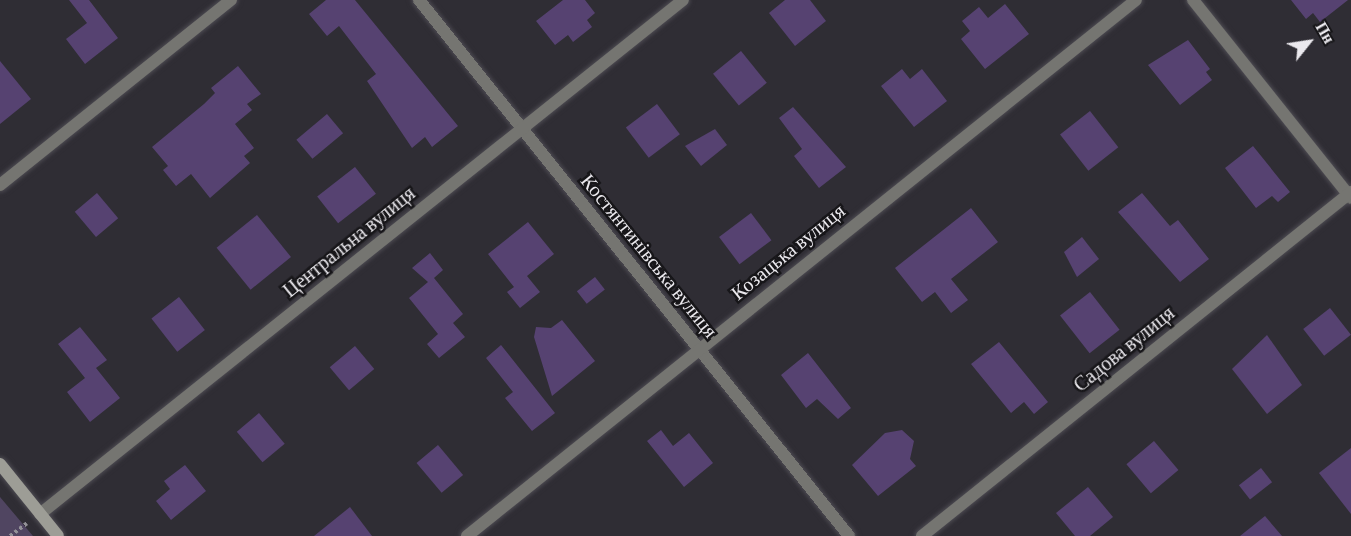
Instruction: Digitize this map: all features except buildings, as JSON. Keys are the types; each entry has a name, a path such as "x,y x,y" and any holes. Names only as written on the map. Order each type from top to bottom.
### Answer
{"street":[{"path":"0,185 231,0"},
{"name":"Костянтинівська вулиця","path":"419,0 849,536"},
{"name":"Центральна вулиця","path":"40,514 682,0"},
{"name":"Козацька вулиця","path":"467,536 698,348 1136,0"},
{"path":"1193,0 1350,195"},
{"name":"Садова вулиця","path":"922,536 1350,195"},
{"path":"0,464 58,536"}],"path":[{"path":"10,536 40,514"}],"shaded area":[{"path":"0,497 33,536 0,536"}]}
